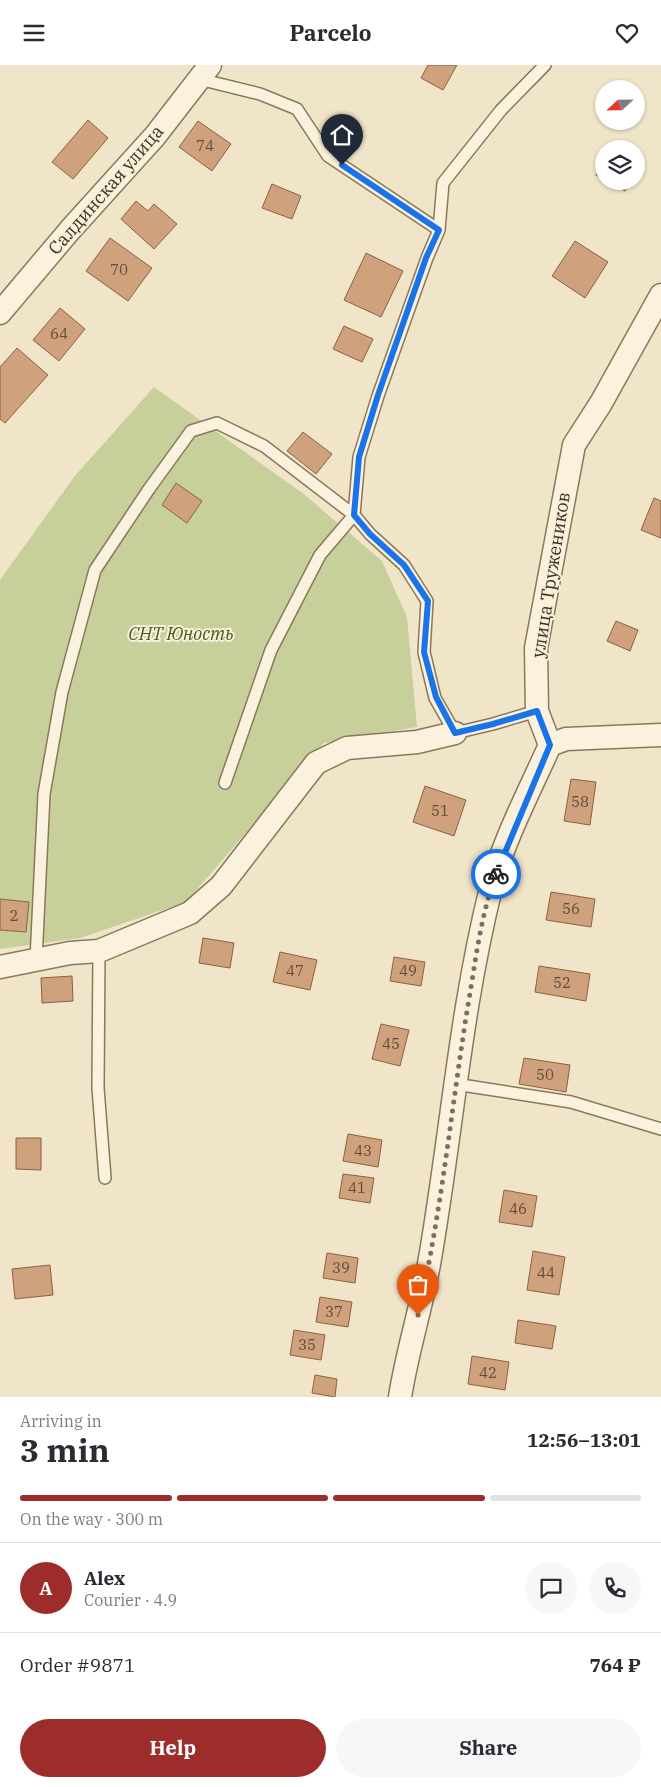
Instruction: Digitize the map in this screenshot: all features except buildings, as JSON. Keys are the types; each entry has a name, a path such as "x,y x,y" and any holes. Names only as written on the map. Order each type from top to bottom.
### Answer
{"street":[{"name":"Салдинская улица","path":"0,313 70,230 155,136 205,72"},
{"name":"улица Тружеников","path":"550,745 537,711 536,648 574,445 601,403 661,295"},
{"path":"0,967 70,953 99,951 190,913 221,886 316,763 347,749 417,742 455,733"},
{"path":"400,1397 429,1265 455,1084 476,961 491,886 507,843 550,745 566,739 661,735"}],"lane":[{"path":"225,783 270,650 320,555 354,515 359,457 378,395 426,258 439,230 443,183 501,110 545,65"},
{"path":"205,72 297,109 328,156 439,230"},
{"path":"36,960 44,794 62,692 95,570 149,489 191,431 217,423 264,446 354,515 370,534 404,565 428,601 424,652 436,697 455,733 537,711"},
{"path":"99,951 98,1088 105,1178"},
{"path":"455,1084 571,1102 661,1129"}],"green space":[{"name":"СНТ Юность","path":"154,387 305,495 382,561 407,617 417,727 324,743 186,902 80,938 0,949 0,580 74,477"}],"way so far":[{"path":"418,1315 429,1265 455,1084 476,961 491,886 496,874"}],"route":[{"path":"342,165 439,230 426,258 405,323 378,395 359,457 354,515 370,534 404,565 428,601 424,652 436,697 455,733 537,711 550,745 507,843 496,874"}]}
